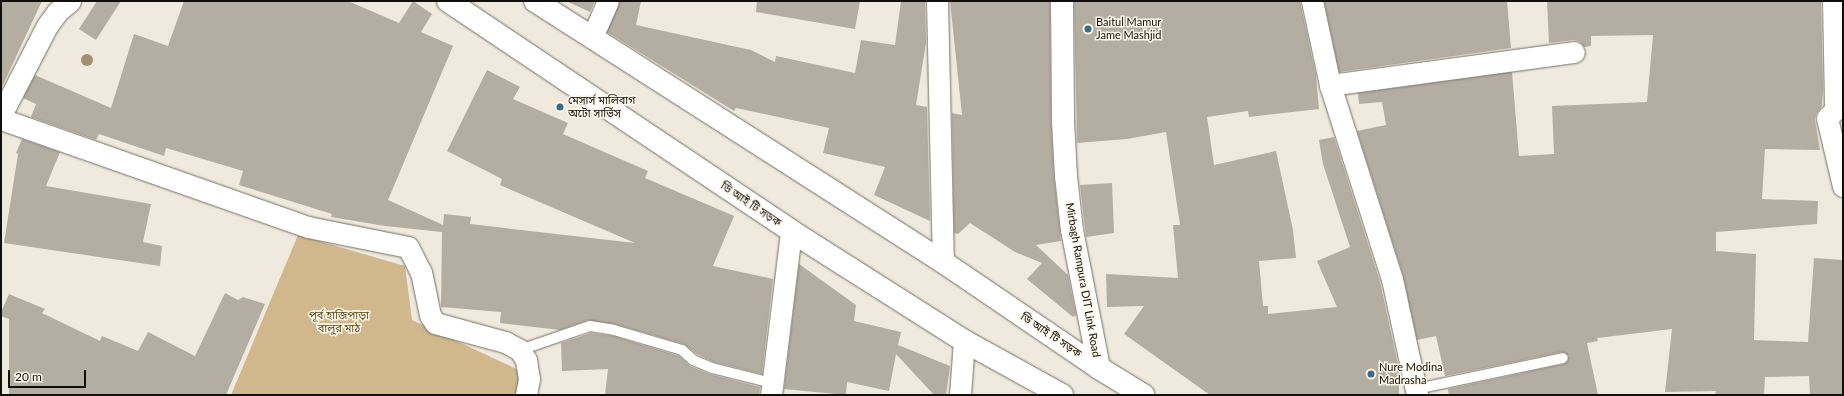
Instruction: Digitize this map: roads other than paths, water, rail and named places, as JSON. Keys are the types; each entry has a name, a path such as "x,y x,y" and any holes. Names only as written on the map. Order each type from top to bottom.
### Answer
{"main road":[{"name":"ডি আই টি সড়ক","path":"448,1 791,230 964,342 1062,395"},
{"name":"ডি আই টি সড়ক","path":"535,1 943,262 1099,368 1143,395"},
{"name":"Mirbagh Rampura DIT Link Road","path":"1062,1 1063,121 1066,176 1072,230 1099,368"}],"street":[{"path":"1,115 47,26 57,12 70,1"},
{"path":"592,37 608,1"},
{"path":"937,1 943,262"},
{"path":"1312,1 1330,85 1392,280 1417,392"},
{"path":"1833,1 1835,110 1827,118 1843,186"},
{"path":"1330,85 1574,52"},
{"path":"1,120 308,227 408,246 421,272 430,315 436,323 505,342 520,350 526,360 528,373 526,395"},
{"path":"772,389 791,230"},
{"path":"960,395 964,342"}],"lane":[{"path":"520,350 590,326 614,330 682,350 693,360 772,389"},
{"path":"1417,392 1563,358"}],"place":[{"name":"Baitul Mamur Jame Mashjid","path":"1088,29"},
{"name":"মেসার্স মালিবাগ অটো সার্ভিস","path":"560,107"},
{"name":"Nure Modina Madrasha","path":"1371,374"}],"park label":[{"name":"পূর্ব হাজিপাড়া বালুর মাঠ","path":"339,322"}]}
